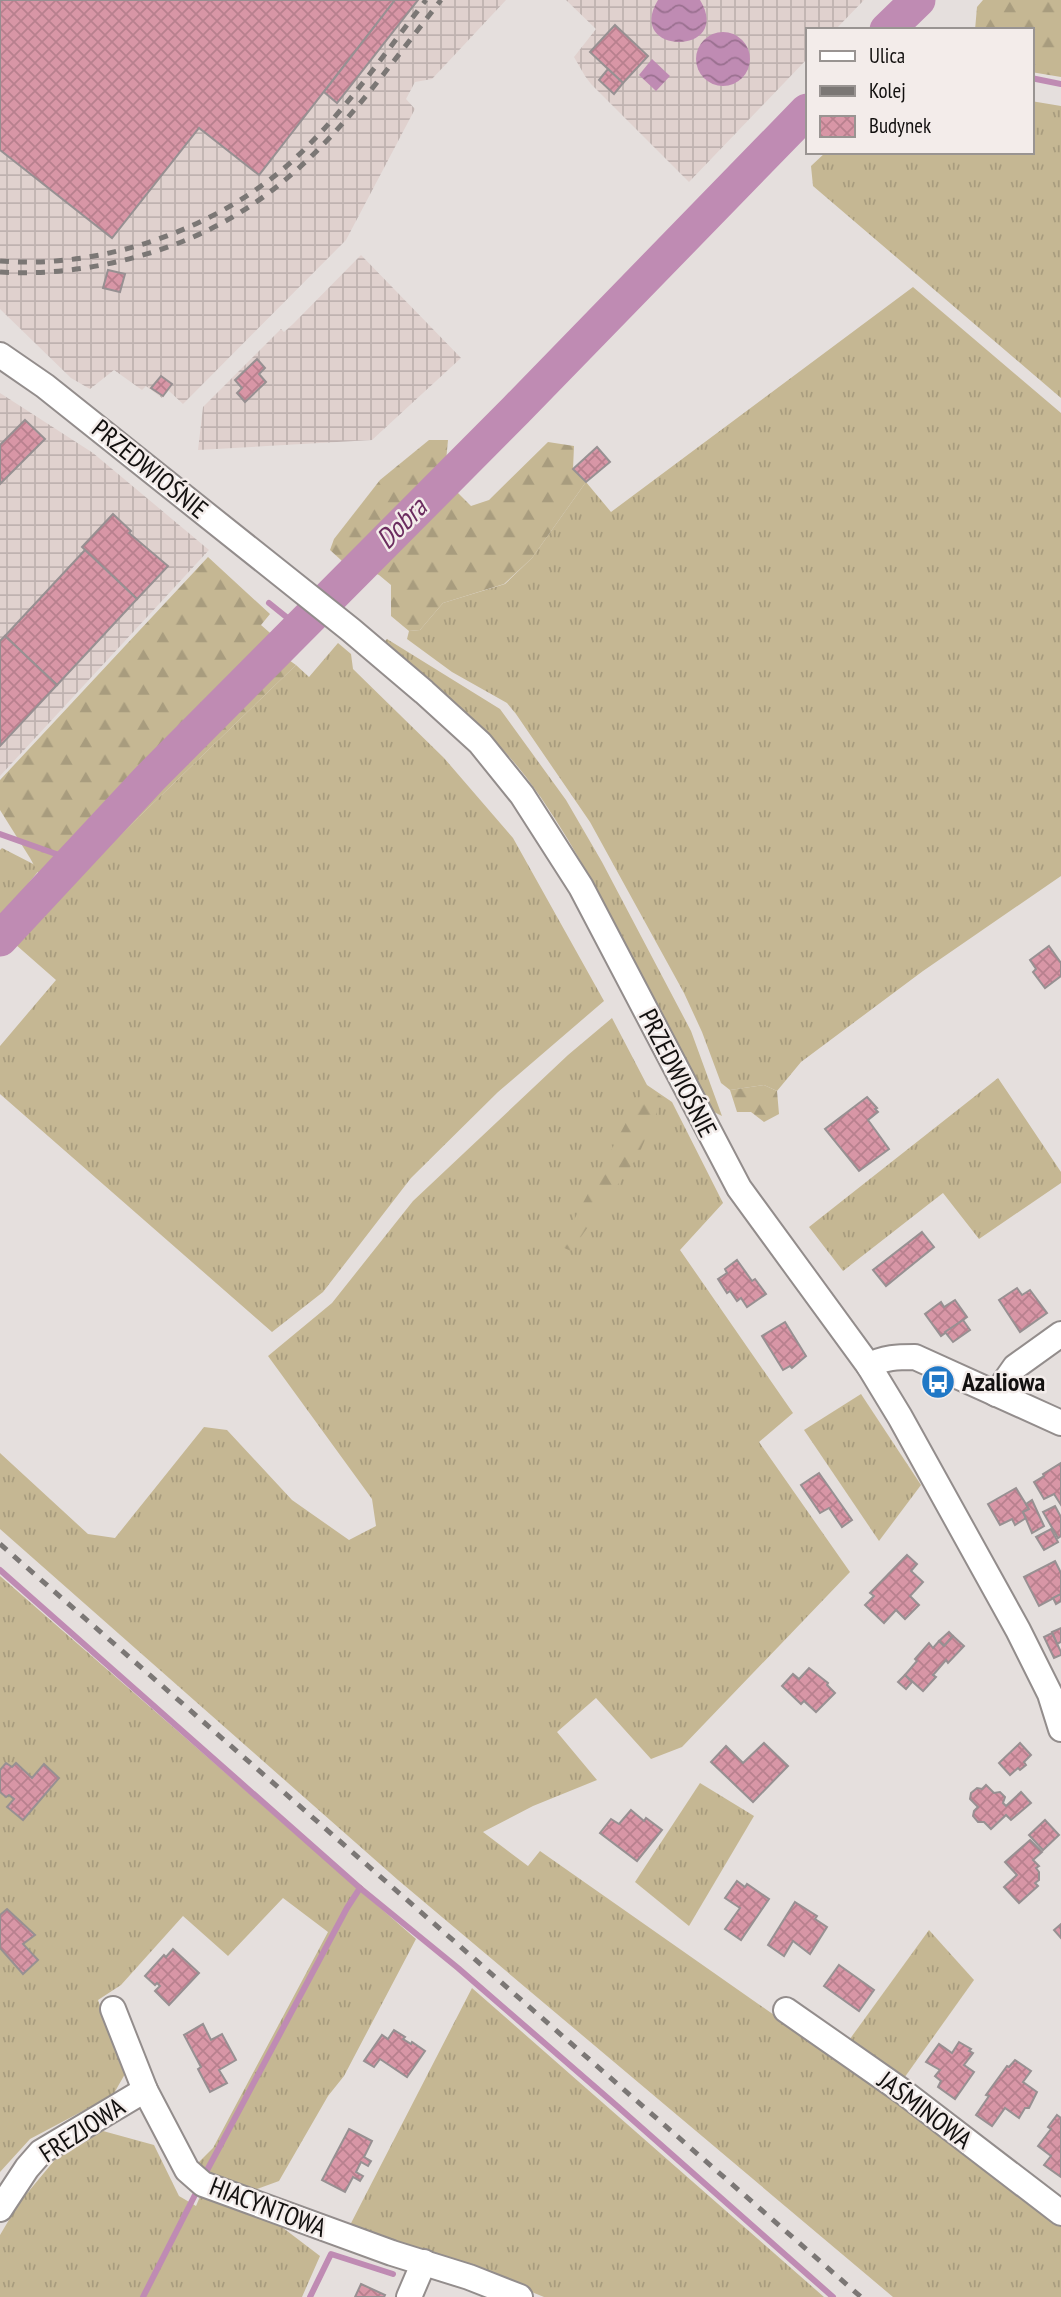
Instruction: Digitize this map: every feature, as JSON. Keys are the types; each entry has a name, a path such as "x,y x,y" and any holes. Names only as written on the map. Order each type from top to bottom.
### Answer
{"street":[{"name":"PRZEDWIOŚNIE","path":"0,355 45,386 351,630 480,743 522,796 581,887 739,1188 869,1366"},
{"path":"996,1394 1015,1367 1061,1334"},
{"path":"1061,1423 915,1357 895,1358 869,1366 942,1490 1018,1630 1050,1694 1061,1729"},
{"name":"HIACYNTOWA","path":"113,2009 145,2090 187,2170 203,2184 520,2297"},
{"name":"JAŚMINOWA","path":"786,2010 902,2091 1061,2213"},
{"name":"FREZJOWA","path":"0,2209 41,2152 145,2090"},
{"path":"410,2297 424,2262"}],"shaded area":[{"path":"0,0 506,0 432,79 415,82 406,99 415,109 346,240 183,404 168,390 162,398 146,386 142,390 114,370 90,389 71,378 0,309"},
{"path":"566,0 864,0 837,28 806,28 806,60 689,182 585,76 574,57 596,29"},
{"path":"361,255 461,358 372,440 198,450 203,407 281,329 284,332 293,324"},
{"path":"0,393 93,453 209,550 0,776"}],"green space":[{"path":"983,0 1061,0 1061,77 1033,72 1033,28 975,28 977,7"},
{"path":"1033,101 1061,106 1061,398 813,186 811,166 824,154 1033,154"},
{"path":"913,287 1061,413 1061,876 923,971 801,1062 777,1091 764,1085 730,1090 721,1083 684,993 590,822 516,714 507,703 452,672 407,639 409,631 420,630 443,603 505,584 532,558 586,482 611,512"},
{"path":"429,440 448,440 446,461 342,561 330,550 334,539 380,480"},
{"path":"548,442 574,446 573,469 586,482 532,558 504,584 443,603 420,630 409,631 391,616 391,585 370,571 453,488 471,506 489,500"},
{"path":"208,557 270,614 261,625 277,639 186,736 199,747 286,658 296,665 53,900 0,810 0,780"},
{"path":"387,639 500,709 566,800 602,862 691,1031 722,1116 710,1110 705,1103 592,881 541,797 494,740 459,706 384,642"},
{"path":"338,643 351,654 353,669 444,758 513,838 604,1001 498,1092 411,1178 323,1292 272,1332 0,1094 0,1046 56,980 15,944 53,900 296,665 309,677"},
{"path":"2,848 41,868 0,918 0,850"},
{"path":"612,1018 647,1085 672,1102 723,1203 680,1250 793,1413 759,1442 850,1572 682,1747 651,1759 596,1698 557,1732 597,1780 533,1806 483,1832 528,1866 540,1851 891,2097 1061,2222 1061,2297 893,2297 398,1880 0,1529 0,1453 88,1534 115,1538 204,1427 227,1430 292,1500 349,1540 376,1526 372,1499 268,1356 332,1303 413,1201 568,1055"},
{"path":"998,1078 1061,1172 1061,1183 979,1239 943,1193 843,1271 809,1227"},
{"path":"764,1085 777,1091 779,1114 764,1122 751,1112 737,1112 730,1090"},
{"path":"645,1087 663,1098 638,1156 571,1251 560,1246"},
{"path":"861,1394 921,1485 879,1541 804,1430"},
{"path":"0,1576 416,1939 344,2076 328,2096 279,2181 257,2189 234,2187 193,2168 213,2148 328,1932 283,1898 228,1956 183,1916 121,1985 98,2000 125,2074 113,2095 30,2139 0,2172"},
{"path":"700,1783 754,1816 689,1926 635,1882"},
{"path":"929,1930 974,1980 902,2081 847,2043"},
{"path":"472,1988 824,2297 544,2297 431,2251 347,2231"},
{"path":"103,2131 154,2145 179,2196 196,2206 202,2192 270,2218 320,2256 302,2297 0,2297 0,2235 19,2203 58,2156"}],"water":[{"path":"658,0 700,0 707,18 703,32 693,39 679,42 665,39 655,32 651,18"},
{"path":"723,32 742,40 750,59 742,78 723,86 704,78 696,59 704,40"},
{"path":"652,59 670,76 656,91 639,75"}],"building":[{"path":"0,0 395,0 259,175 199,128 112,238 0,150"},
{"path":"395,0 418,0 337,103 324,92"},
{"path":"615,25 648,56 623,83 590,52"},
{"path":"608,69 623,83 614,94 599,80"},
{"path":"108,270 125,274 120,292 103,288"},
{"path":"257,359 265,368 259,374 266,382 245,402 237,393 242,388 235,380"},
{"path":"161,376 172,384 163,396 151,388"},
{"path":"25,420 45,439 0,484 0,445"},
{"path":"597,447 610,462 586,482 573,469"},
{"path":"113,514 131,531 129,533 168,566 137,599 82,547"},
{"path":"85,550 137,599 57,685 5,636"},
{"path":"5,636 57,685 0,746 0,641"},
{"path":"1049,946 1061,963 1061,976 1045,988 1033,972 1036,969 1030,960"},
{"path":"867,1097 878,1112 868,1120 889,1149 859,1171 825,1129"},
{"path":"922,1232 934,1247 886,1286 873,1270"},
{"path":"737,1260 752,1281 755,1279 766,1294 747,1307 741,1298 737,1301 730,1291 727,1293 718,1279 727,1273 725,1269"},
{"path":"1017,1288 1022,1295 1030,1290 1047,1313 1020,1332 999,1300"},
{"path":"955,1300 967,1317 941,1336 925,1314 941,1302 944,1307"},
{"path":"963,1320 970,1330 953,1342 945,1332"},
{"path":"785,1322 806,1356 792,1368 790,1366 783,1370 762,1336"},
{"path":"1061,1463 1061,1505 1054,1494 1044,1499 1034,1482"},
{"path":"819,1473 852,1520 842,1527 829,1508 820,1513 801,1485"},
{"path":"1016,1488 1029,1509 1023,1512 1026,1518 1015,1525 1012,1519 1000,1525 988,1504"},
{"path":"1032,1500 1044,1526 1032,1533 1023,1512 1029,1509 1026,1504"},
{"path":"1055,1506 1061,1517 1061,1536 1058,1538 1043,1512"},
{"path":"1051,1529 1058,1542 1044,1550 1036,1537"},
{"path":"907,1555 917,1564 911,1571 923,1582 910,1596 919,1605 905,1619 896,1610 884,1623 865,1605 874,1596 870,1593"},
{"path":"1055,1561 1061,1573 1061,1594 1039,1606 1024,1577"},
{"path":"1061,1594 1061,1601 1056,1604 1053,1598"},
{"path":"1061,1628 1061,1642 1057,1644 1052,1632"},
{"path":"949,1632 953,1636 944,1646 939,1641"},
{"path":"1052,1633 1061,1652 1061,1655 1054,1658 1044,1637"},
{"path":"953,1636 964,1646 948,1663 946,1660 923,1691 905,1675 929,1643 933,1648 939,1641 944,1646"},
{"path":"809,1668 828,1683 835,1693 816,1712 804,1701 801,1704 782,1686 793,1674 799,1679"},
{"path":"905,1675 912,1682 906,1689 898,1682"},
{"path":"764,1743 788,1766 753,1802 711,1762 726,1746 743,1763"},
{"path":"1020,1743 1031,1755 1024,1762 1026,1765 1010,1775 999,1763"},
{"path":"6,1763 12,1767 16,1763 32,1778 44,1764 59,1778 23,1820 7,1807 14,1799 0,1792 0,1770"},
{"path":"986,1785 994,1793 1000,1792 1005,1797 1003,1803 1006,1806 1021,1792 1031,1803 1011,1820 1006,1815 991,1829 973,1816 978,1807 970,1799 971,1793"},
{"path":"631,1810 644,1821 646,1818 662,1830 637,1861 600,1833 611,1819 619,1824"},
{"path":"1045,1820 1059,1835 1043,1850 1029,1835"},
{"path":"1030,1840 1042,1852 1033,1860 1039,1866 1036,1868 1039,1880 1035,1883 1038,1886 1019,1903 1004,1887 1017,1875 1005,1862"},
{"path":"737,1881 745,1887 747,1884 769,1899 741,1940 725,1929 740,1908 725,1898"},
{"path":"795,1902 817,1916 815,1919 827,1927 810,1954 793,1941 784,1956 768,1945"},
{"path":"7,1909 35,1935 23,1944 38,1960 23,1974 0,1948 0,1915"},
{"path":"1061,1924 1061,1938 1054,1930"},
{"path":"173,1949 199,1973 169,2005 155,1991 160,1986 145,1976"},
{"path":"839,1965 874,1990 859,2011 824,1986"},
{"path":"203,2024 211,2040 222,2034 236,2060 219,2070 227,2083 210,2092 198,2069 201,2067 184,2035"},
{"path":"394,2030 405,2037 403,2039 425,2051 407,2077 380,2059 374,2067 364,2061 382,2035 388,2039"},
{"path":"959,2042 973,2053 964,2065 974,2072 955,2099 938,2087 941,2081 935,2076 940,2070 926,2062 939,2044 952,2053"},
{"path":"1015,2060 1031,2071 1023,2082 1037,2092 1029,2108 1025,2108 1019,2118 1005,2108 992,2126 976,2115 989,2096 986,2095 1007,2066"},
{"path":"1057,2115 1061,2118 1061,2177 1044,2165 1051,2156 1038,2146 1051,2129 1048,2127"},
{"path":"349,2129 372,2141 364,2157 371,2161 368,2166 361,2162 356,2172 363,2176 360,2181 353,2177 345,2192 322,2180"},
{"path":"361,2284 385,2295 384,2297 355,2297"}],"waterway":[{"name":"Dobra","path":"889,28 918,0"},
{"path":"1033,78 1061,84"},
{"name":"Dobra","path":"0,939 150,778 516,410 806,112"},
{"path":"269,603 300,628"},
{"path":"0,834 73,860"},
{"path":"0,1570 360,1888 458,1968 833,2297"},
{"path":"204,2176 360,1888"},
{"path":"143,2297 197,2191"},
{"path":"310,2297 331,2254 393,2274"}],"railway":[{"path":"0,261 75,259 112,252 185,229 220,212 282,170 322,131 426,0"},
{"path":"0,272 52,272 136,257 189,239 235,216 275,188 345,121 441,0"},
{"path":"0,1544 861,2297"}],"place":[{"name":"Azaliowa","path":"938,1382"}]}
